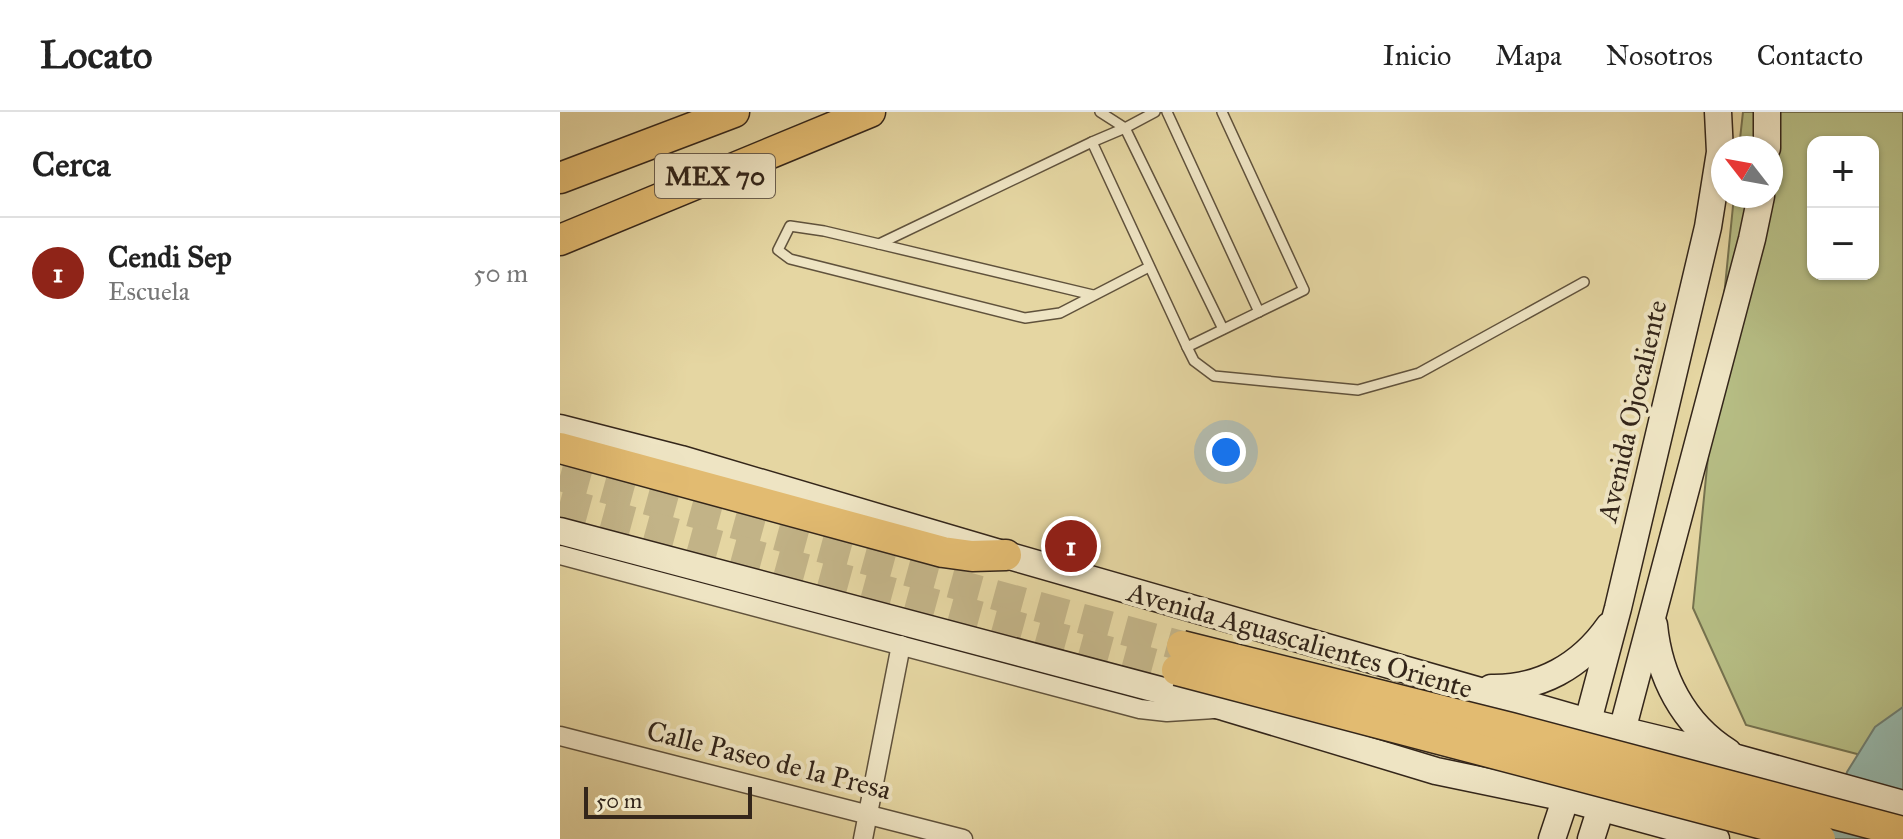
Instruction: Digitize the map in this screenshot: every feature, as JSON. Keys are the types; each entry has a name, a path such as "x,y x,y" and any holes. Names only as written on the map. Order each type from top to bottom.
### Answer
{"main road":[{"name":"MEX 70","path":"563,176 734,112"},
{"name":"MEX 70","path":"560,240 865,114"},
{"path":"560,218 723,156 865,114"},
{"path":"560,448 943,552 972,556 1006,555"},
{"name":"Avenida Aguascalientes Oriente","path":"1820,839 1179,658 1511,728 1903,832"}],"street":[{"name":"Avenida Ojocaliente","path":"1552,839 1588,722 1618,608 1708,227 1720,152 1718,112"},
{"path":"1767,112 1767,136"},
{"path":"1591,839 1623,730 1758,208"},
{"name":"Avenida Aguascalientes Oriente","path":"560,428 681,459 1465,688 1903,804"},
{"path":"560,531 1224,707 1436,771 1566,798 1709,838 1717,832 1708,813 1713,783 1720,775 1749,761"},
{"path":"560,555 1140,709 1186,712 1224,707"},
{"path":"1654,604 1658,654 1677,699 1689,717 1719,747 1749,761"},
{"path":"1465,688 1521,686 1558,673 1581,658 1600,639 1618,608"},
{"path":"863,839 901,645"},
{"path":"1436,771 1479,767 1497,761 1509,752 1520,726 1512,701"},
{"name":"Calle Paseo de la Presa","path":"560,736 963,839"}],"lane":[{"path":"1100,112 1125,128 1223,329"},
{"path":"879,244 1155,112"},
{"path":"1167,112 1259,312"},
{"path":"1187,347 1304,290 1222,112"},
{"path":"1092,142 1194,361 1214,376 1358,390 1419,373 1584,282"},
{"path":"1093,295 824,231 790,226 778,250 790,259 1025,318 1060,313 1149,267"}],"green space":[{"path":"1743,112 1903,112 1903,766 1746,725 1693,608 1733,208 1783,208 1783,136 1740,136"}],"water":[{"path":"1903,707 1903,839 1824,839 1847,772 1875,727"}],"tunnel":[{"path":"560,476 1182,646"},
{"path":"560,502 1177,670"}],"place":[{"name":"Cendi Sep","path":"1071,546"}]}
